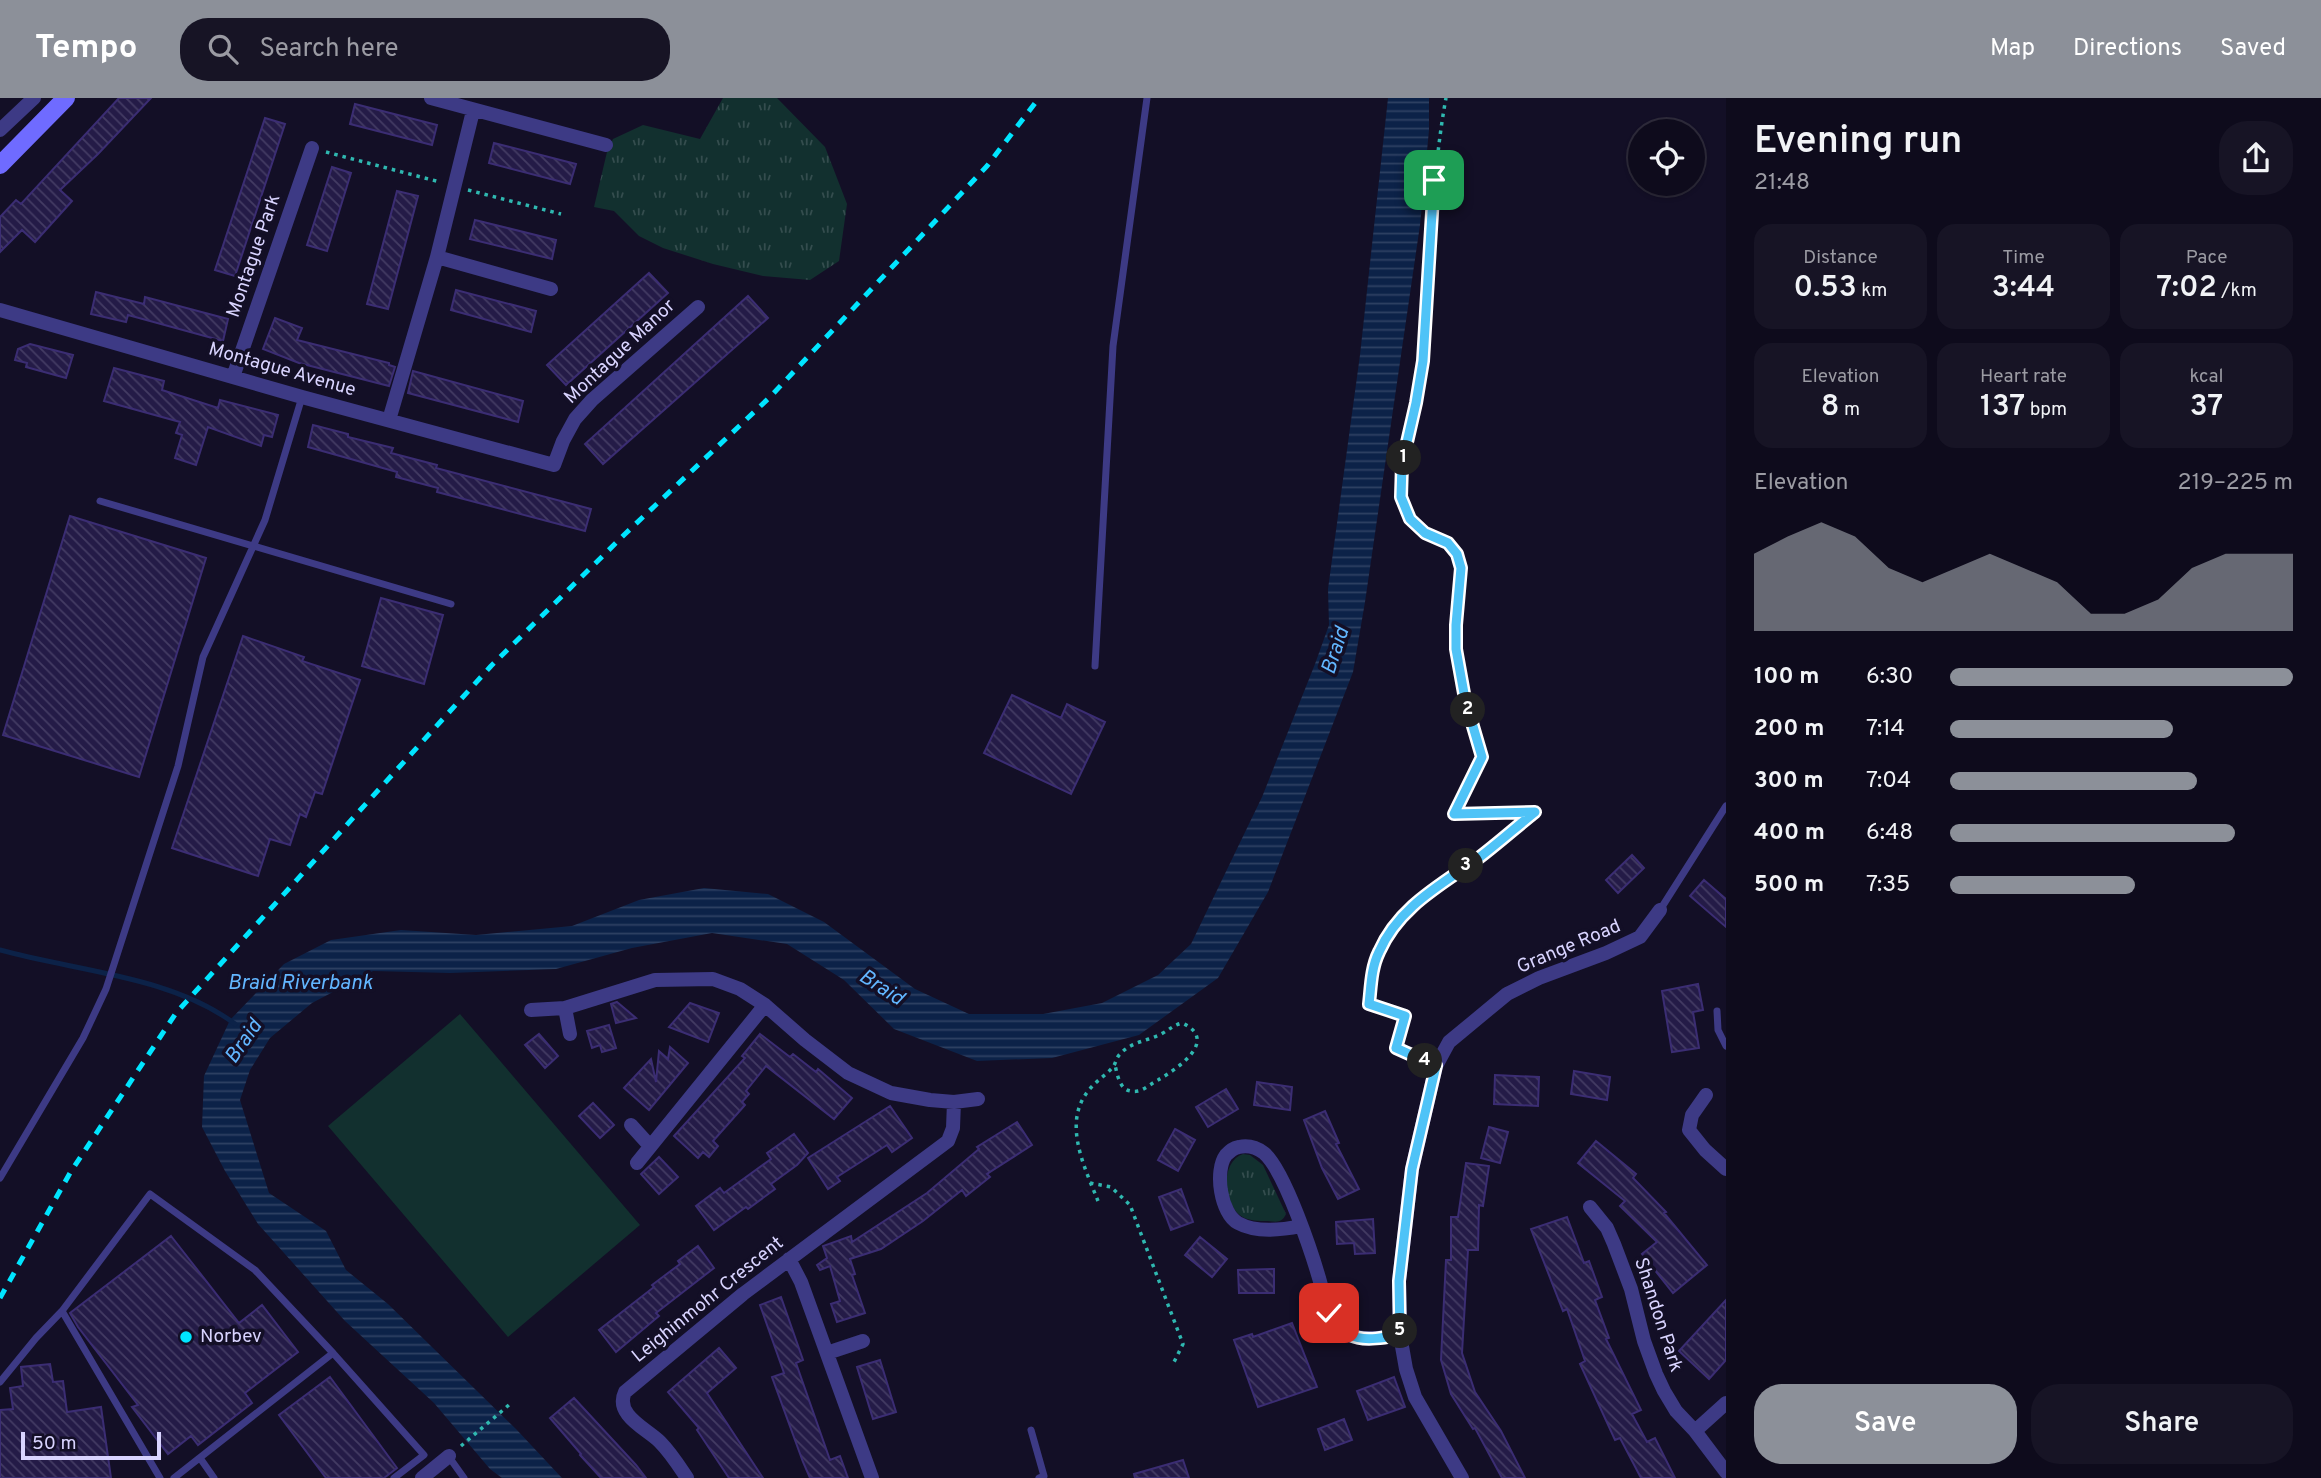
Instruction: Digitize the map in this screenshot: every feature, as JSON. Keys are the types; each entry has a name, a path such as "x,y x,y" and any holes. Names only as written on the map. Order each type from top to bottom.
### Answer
{"main road":[{"path":"0,165 66,98"}],"street":[{"path":"0,130 34,98"},
{"path":"431,98 606,145"},
{"path":"389,420 436,257 473,111"},
{"name":"Montague Park","path":"233,377 312,148"},
{"path":"436,257 551,289"},
{"name":"Montague Manor","path":"554,465 575,419 592,400 698,307"},
{"name":"Montague Avenue","path":"0,310 302,397 554,465"},
{"name":"Grange Road","path":"1462,1478 1415,1397 1406,1369 1400,1335 1399,1281 1412,1169 1436,1066 1449,1042 1507,995 1539,978 1640,937 1660,910"},
{"path":"531,1010 565,1008 655,980 713,979 740,989 765,1005 848,1073 891,1093 954,1102 978,1099"},
{"path":"637,1163 765,1005"},
{"path":"565,1008 570,1034"},
{"path":"1706,1095 1692,1115 1689,1130 1705,1150 1726,1169"},
{"name":"Leighinmohr Crescent","path":"687,1478 660,1441 629,1416 622,1399 629,1388 789,1259 948,1141 953,1128 954,1102"},
{"path":"631,1125 650,1146"},
{"path":"1301,1226 1282,1230 1254,1228 1237,1223 1227,1209 1220,1191 1220,1171 1225,1157 1233,1148 1256,1148 1266,1155 1275,1168 1301,1226 1329,1313 1337,1327 1362,1338 1400,1335"},
{"name":"Shandon Park","path":"1590,1207 1607,1228 1614,1244 1631,1289 1656,1374 1676,1411 1726,1472"},
{"path":"789,1259 801,1282 872,1478"},
{"path":"827,1353 863,1341"},
{"path":"1695,1431 1726,1403"},
{"path":"422,1478 453,1452"}],"lane":[{"path":"1095,666 1113,346 1147,98"},
{"path":"0,1178 83,1038 106,989 178,766 203,657 265,520 302,397"},
{"path":"100,501 451,604"},
{"path":"1660,910 1726,806"},
{"path":"1717,1011 1718,1030 1726,1046"},
{"path":"0,1382 62,1311 150,1194 255,1270 424,1455 394,1478"},
{"path":"62,1311 160,1478"},
{"path":"174,1478 333,1353"},
{"path":"1031,1430 1041,1477"},
{"path":"453,1452 464,1478"},
{"path":"200,1458 214,1478"}],"path":[{"path":"1436,1066 1396,1048 1405,1016 1369,1004 1372,971 1377,954 1406,912 1425,894 1474,861 1535,812 1454,814 1482,757 1465,699 1456,649 1461,568 1457,554 1448,543 1425,533 1410,519 1401,497 1402,464 1423,361 1434,180 1446,98"},
{"path":"312,148 561,214"},
{"path":"1098,1201 1076,1138 1075,1121 1088,1091 1115,1065 1117,1056 1130,1045 1159,1035 1181,1023 1191,1027 1197,1036 1196,1047 1189,1057 1170,1073 1139,1091 1127,1090 1122,1086 1115,1065"},
{"path":"1090,1183 1111,1187 1130,1205 1183,1344 1174,1362"},
{"path":"453,1452 510,1404"}],"green space":[{"path":"723,98 777,98 825,147 847,204 839,261 810,280 763,276 663,248 639,236 614,211 594,207 607,152 613,139 643,125 700,139"},
{"path":"460,1014 640,1225 508,1337 328,1126"},
{"path":"1243,1154 1250,1155 1263,1165 1286,1214 1281,1220 1251,1220 1241,1216 1230,1202 1227,1183 1230,1165"}],"water":[{"name":"Braid Riverbank","path":"1388,98 1429,98 1429,130 1420,225 1353,672 1268,892 1218,978 1139,1035 1052,1058 977,1061 894,1029 844,980 787,944 712,933 632,948 556,969 450,973 373,971 312,1003 270,1038 250,1070 240,1100 269,1193 326,1231 346,1270 388,1304 516,1429 562,1478 502,1478 490,1469 434,1403 345,1321 258,1224 225,1171 202,1127 204,1076 230,1020 284,964 331,940 401,930 476,935 572,926 639,900 704,888 768,894 824,922 915,989 969,1014 1043,1014 1102,1003 1158,975 1191,944 1262,797 1329,625 1328,589 1360,355"}],"building":[{"path":"119,98 151,98 60,190 72,201 35,242 22,230 0,252 0,217 16,200 21,204"},
{"path":"355,104 437,125 432,145 350,124"},
{"path":"265,118 285,124 235,276 215,270"},
{"path":"494,143 576,164 570,184 489,163"},
{"path":"332,167 351,173 327,251 307,245"},
{"path":"397,191 418,196 388,309 367,304"},
{"path":"475,220 556,240 552,259 470,239"},
{"path":"649,273 668,293 566,385 547,365"},
{"path":"456,290 536,311 531,332 451,310"},
{"path":"96,292 144,304 145,297 228,319 223,341 128,315 126,322 91,314"},
{"path":"748,296 768,318 603,464 585,444"},
{"path":"275,318 302,328 297,340 389,363 395,367 389,386 299,363 263,349"},
{"path":"30,344 73,355 66,378 26,367 27,363 15,360 18,349"},
{"path":"114,368 164,381 162,390 218,408 220,400 278,415 272,437 264,435 261,446 208,427 196,465 175,458 182,435 176,433 180,422 104,401"},
{"path":"413,371 523,401 518,422 408,393"},
{"path":"313,425 393,448 391,453 437,465 436,468 591,509 585,531 437,492 438,488 396,477 397,472 308,447"},
{"path":"70,516 206,558 139,777 3,735"},
{"path":"381,598 443,615 424,684 362,666"},
{"path":"243,636 304,657 302,661 360,680 322,794 315,792 306,817 300,814 290,845 270,839 258,876 172,848"},
{"path":"1012,695 1061,718 1067,704 1105,722 1071,794 984,753"},
{"path":"1632,855 1644,868 1618,893 1606,880"},
{"path":"1704,880 1726,899 1726,927 1690,896"},
{"path":"1698,984 1703,1010 1693,1012 1699,1048 1672,1052 1662,991"},
{"path":"617,1002 636,1018 616,1023 611,1004"},
{"path":"690,1003 719,1013 708,1042 669,1027"},
{"path":"609,1025 616,1048 602,1052 600,1045 592,1048 587,1031"},
{"path":"539,1034 558,1056 545,1068 525,1045"},
{"path":"760,1034 790,1057 793,1054 816,1072 818,1069 852,1098 834,1119 766,1066 746,1091 749,1094 742,1102 745,1105 713,1141 718,1146 709,1157 703,1152 698,1158 674,1136 745,1058 742,1056"},
{"path":"670,1047 688,1063 649,1110 624,1088 651,1059 656,1082 659,1051 668,1059"},
{"path":"1574,1071 1610,1077 1607,1100 1571,1094"},
{"path":"1495,1075 1539,1077 1538,1106 1494,1104"},
{"path":"1257,1082 1292,1087 1290,1110 1254,1105"},
{"path":"1226,1089 1238,1109 1208,1127 1196,1107"},
{"path":"593,1103 614,1125 600,1138 579,1116"},
{"path":"890,1106 912,1138 892,1152 887,1145 837,1177 840,1181 828,1189 808,1158"},
{"path":"1325,1111 1339,1143 1336,1144 1359,1189 1338,1199 1322,1168 1304,1120"},
{"path":"1017,1122 1032,1145 987,1174 990,1177 966,1196 962,1190 881,1249 850,1259 855,1274 852,1275 865,1313 837,1322 831,1304 840,1301 830,1266 820,1270 817,1265 827,1258 823,1246 851,1236 852,1242 927,1193 979,1149 977,1147"},
{"path":"1489,1127 1508,1132 1500,1163 1481,1158"},
{"path":"1175,1129 1195,1140 1178,1171 1158,1160"},
{"path":"794,1134 808,1153 797,1165 771,1184 775,1189 714,1230 696,1206 720,1188 724,1193 771,1159 767,1153"},
{"path":"1596,1141 1636,1174 1633,1178 1666,1212 1664,1213 1707,1265 1673,1293 1642,1254 1657,1242 1620,1206 1625,1201 1578,1163"},
{"path":"659,1157 678,1177 659,1194 641,1174"},
{"path":"1466,1163 1489,1166 1483,1206 1479,1205 1478,1250 1468,1250 1462,1353 1475,1392 1501,1431 1525,1478 1502,1478 1475,1428 1473,1429 1451,1394 1441,1360 1446,1260 1451,1260 1451,1217 1458,1217"},
{"path":"1181,1189 1193,1222 1171,1230 1159,1197"},
{"path":"1567,1217 1584,1263 1589,1261 1602,1297 1595,1300 1609,1338 1606,1339 1641,1410 1632,1414 1647,1442 1655,1438 1675,1478 1641,1478 1620,1438 1615,1440 1580,1364 1585,1361 1567,1309 1563,1311 1531,1229"},
{"path":"1373,1219 1375,1253 1355,1254 1354,1243 1337,1244 1336,1222"},
{"name":"Norbev","path":"171,1236 239,1323 262,1305 298,1352 245,1393 252,1403 198,1445 191,1436 168,1454 132,1407 138,1405 70,1313"},
{"path":"1200,1237 1227,1259 1212,1277 1185,1255"},
{"path":"698,1246 714,1268 656,1313 659,1316 616,1352 599,1330 654,1287 652,1285"},
{"path":"1274,1269 1274,1293 1239,1293 1238,1270"},
{"path":"781,1297 803,1360 796,1363 830,1460 840,1456 848,1478 810,1478 803,1462 772,1377 784,1373 760,1305"},
{"path":"1726,1300 1726,1360 1709,1379 1679,1351"},
{"path":"1292,1323 1317,1387 1258,1407 1234,1340 1252,1334 1253,1337"},
{"path":"719,1348 736,1368 707,1393 763,1478 729,1478 697,1430 699,1428 668,1392"},
{"path":"880,1360 896,1412 873,1419 857,1367"},
{"path":"50,1364 53,1382 63,1381 67,1412 101,1407 111,1478 0,1478 0,1410 13,1409 10,1388 23,1386 21,1367"},
{"path":"330,1377 397,1468 384,1478 326,1478 279,1415"},
{"path":"1394,1377 1405,1407 1368,1420 1357,1391"},
{"path":"574,1398 646,1478 601,1478 580,1455 550,1418"},
{"path":"1344,1419 1352,1440 1325,1450 1318,1429"},
{"path":"1183,1460 1189,1478 1135,1478 1134,1474"}],"waterway":[{"name":"Braid","path":"0,950 153,985 210,1008 235,1024"}],"railway":[{"path":"0,1298 70,1173 176,1013 491,666 770,397 987,166 1039,98"}],"place":[{"name":"Norbev","path":"186,1337"}],"route":[{"path":"1329,1313 1337,1327 1348,1334 1362,1338 1400,1335 1399,1281 1412,1169 1436,1066 1396,1048 1405,1016 1369,1004 1372,971 1377,954 1406,912 1425,894 1474,861 1535,812 1454,814 1482,757 1465,699 1456,649 1461,568 1457,554 1448,543 1425,533 1410,519 1401,497 1402,464 1423,361 1434,180"}]}
